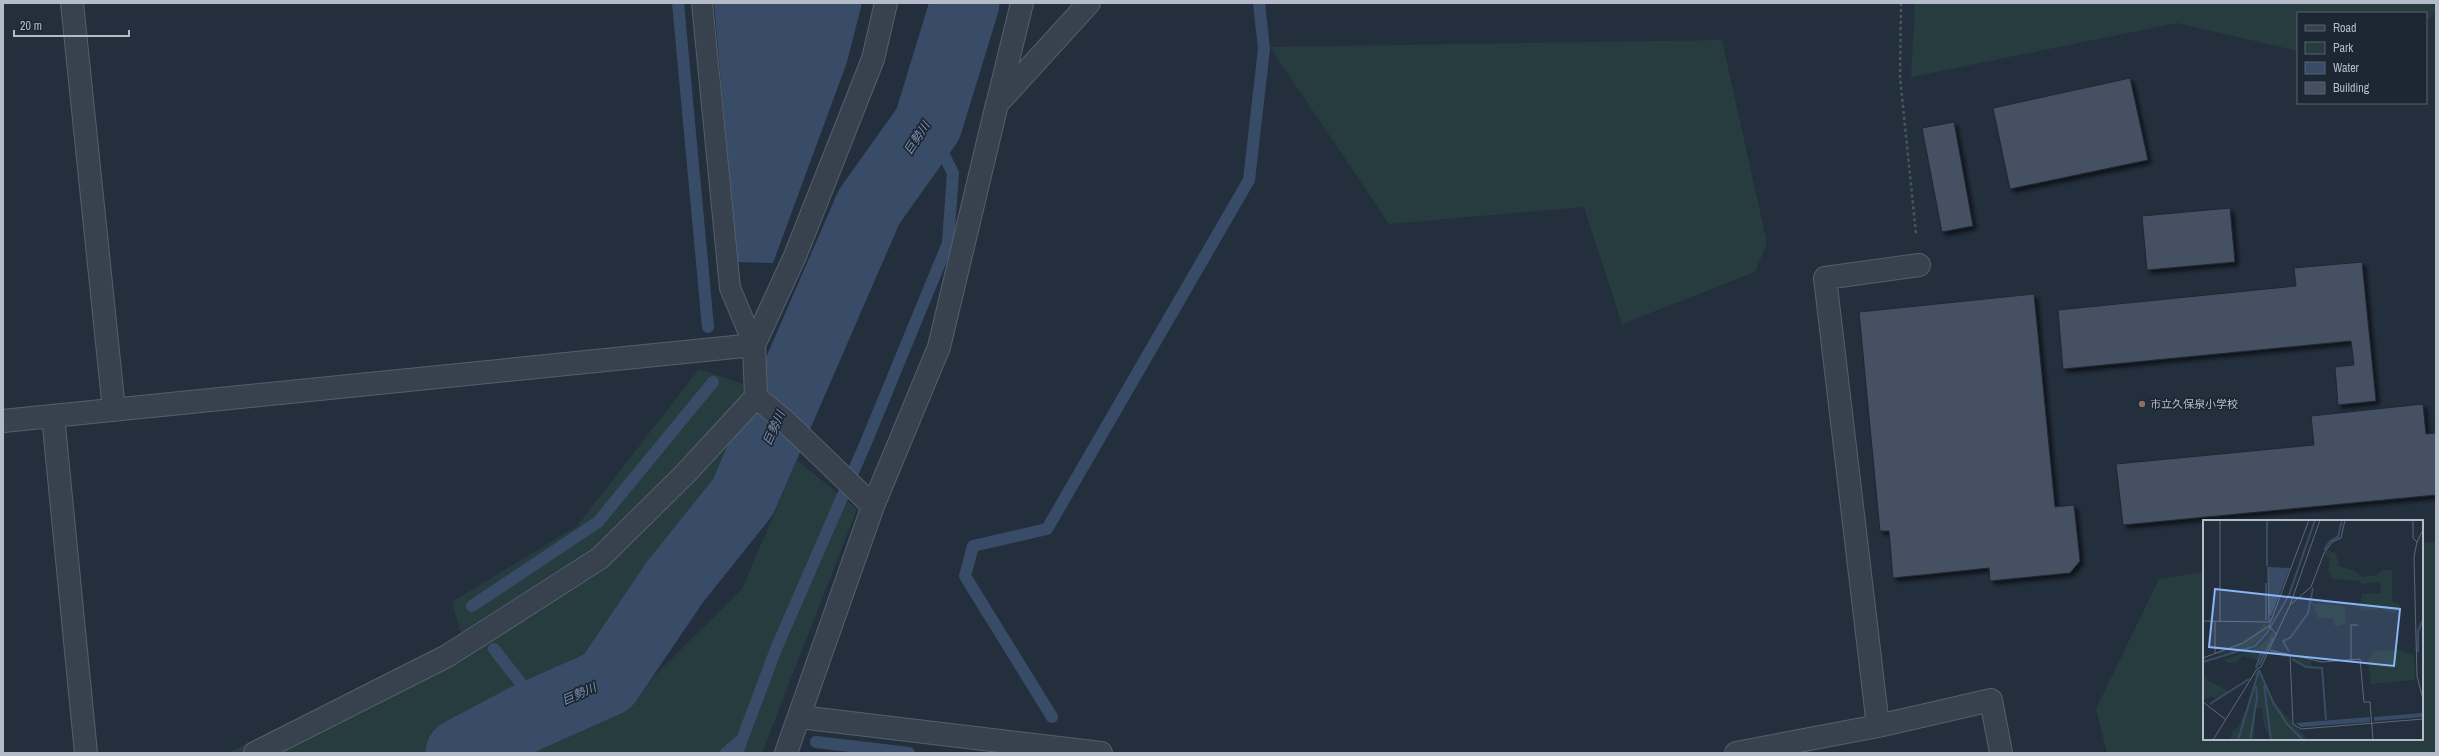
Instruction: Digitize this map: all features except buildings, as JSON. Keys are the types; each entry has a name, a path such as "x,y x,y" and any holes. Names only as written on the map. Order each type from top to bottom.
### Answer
{"street":[{"path":"72,3 114,410"},
{"path":"255,753 446,656 600,558 686,473 756,397 754,346 795,256 873,59 886,3"},
{"path":"786,753 800,717 873,506 939,347 1022,3"},
{"path":"997,104 1089,3"},
{"path":"1878,726 1824,278 1919,265"},
{"path":"3,421 754,346"},
{"path":"756,397 785,420 873,506"},
{"path":"53,416 86,753"},
{"path":"1736,753 1878,726 1991,700 2001,753"},
{"path":"800,717 1069,751 1101,753"}],"lane":[{"path":"702,3 730,288 754,346"}],"path":[{"path":"1901,3 1900,77 1919,265"}],"green space":[{"path":"1915,3 2434,3 2436,13 2427,20 2427,12 2297,12 2297,51 2177,23 1911,77"},
{"path":"1722,40 1767,243 1755,272 1622,324 1584,207 1389,224 1270,47"},
{"path":"699,369 746,385 760,425 737,486 603,645 429,753 228,753 462,637 452,602 577,526"},
{"path":"797,460 857,509 762,753 508,753 518,745 631,699 742,589"},
{"path":"2436,541 2436,753 2107,753 2096,709 2159,579 2203,572 2203,740 2423,740 2423,543"}],"water":[{"path":"714,3 862,3 847,62 773,263 737,262"}],"waterway":[{"path":"678,3 708,327"},
{"name":"巨勢川","path":"460,753 526,718 607,682 675,582 743,497 869,207 928,124 965,3"},
{"path":"1052,717 965,576 973,546 1047,529 1249,180 1264,49 1259,3"},
{"path":"737,753 776,649 867,440 948,243 953,173 928,124"},
{"path":"472,606 598,522 713,382"},
{"path":"494,649 523,686 526,718"},
{"path":"726,753 741,740"},
{"path":"816,742 909,753"}],"place":[{"name":"市立久保泉小学校","path":"2142,404"}]}
